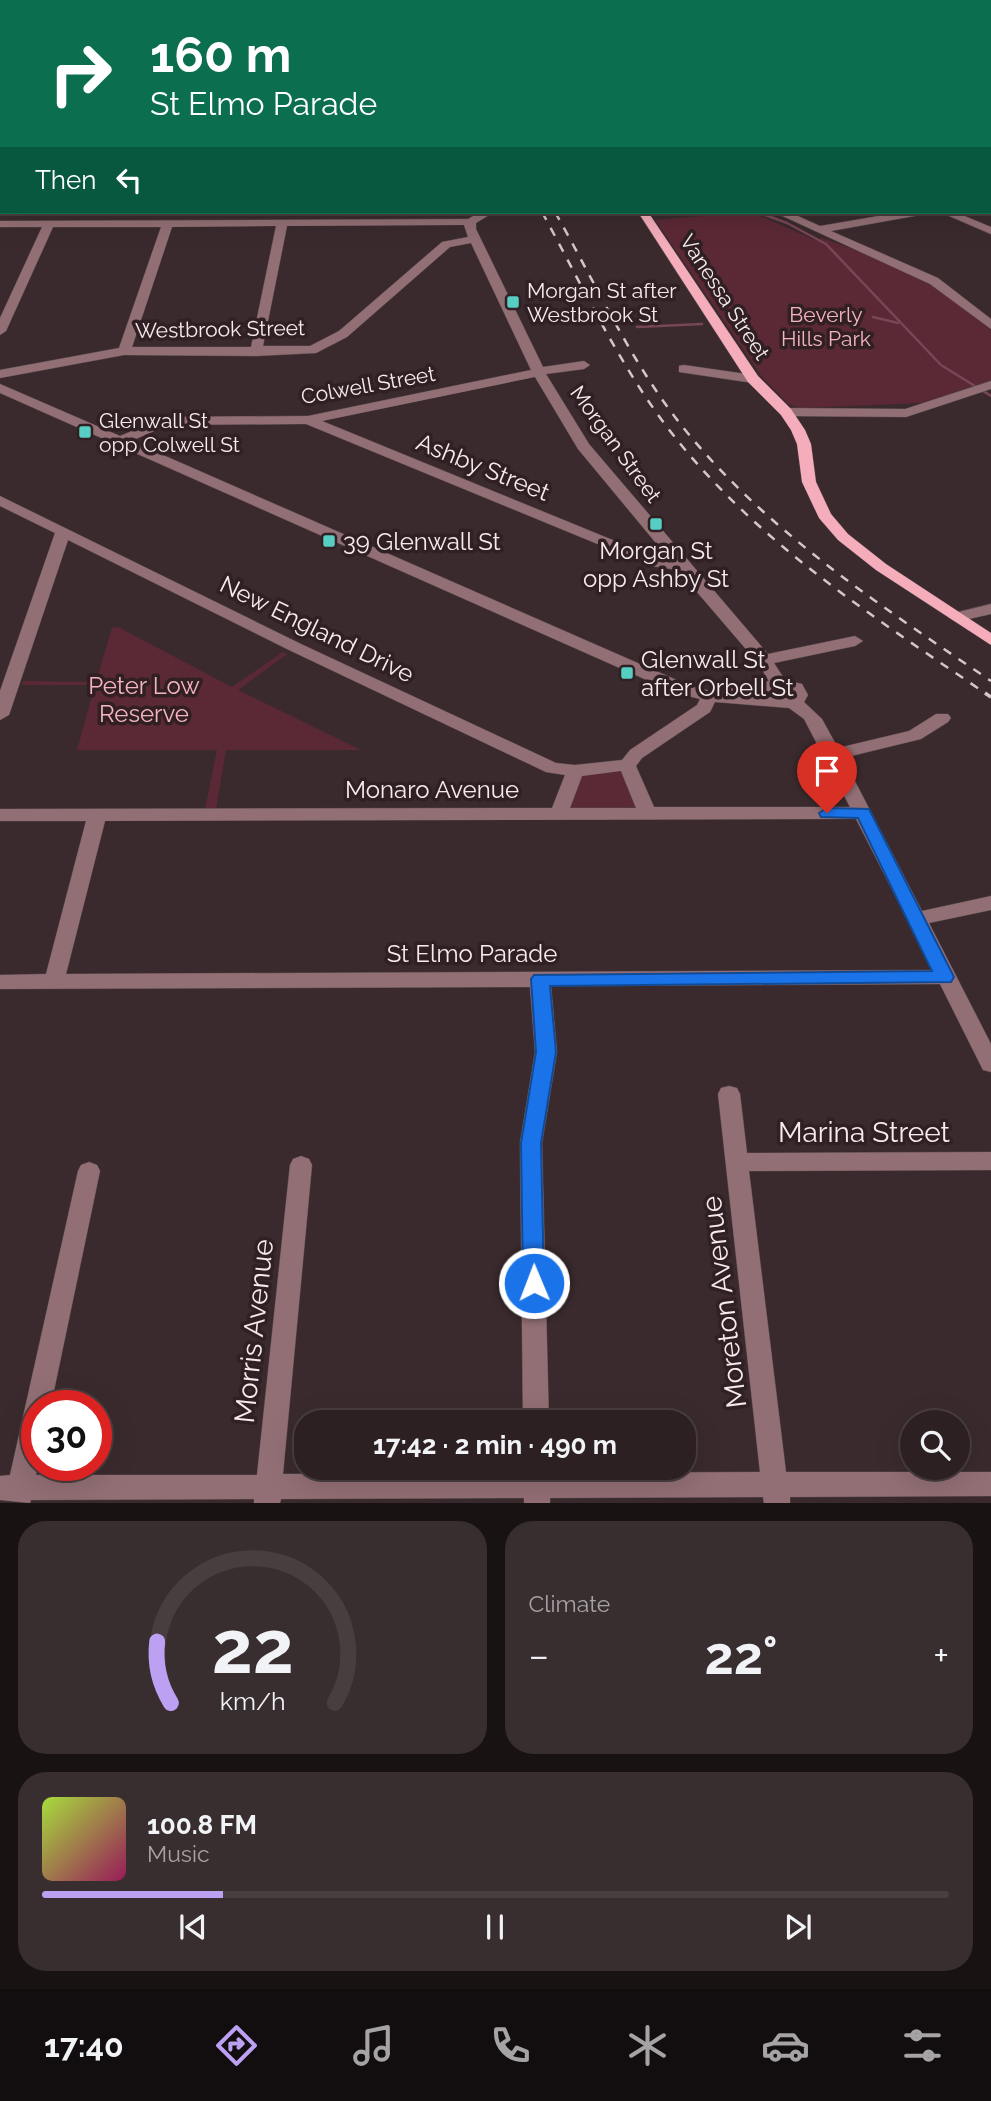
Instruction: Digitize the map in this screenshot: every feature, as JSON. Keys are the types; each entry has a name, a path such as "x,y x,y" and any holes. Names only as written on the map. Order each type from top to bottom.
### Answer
{"main road":[{"name":"Vanessa Street","path":"644,214 753,379 786,412 804,444 808,482 814,498 834,527 881,567 991,640"}],"street":[{"path":"0,224 470,222 484,214"},
{"path":"785,214 934,281 991,325"},
{"path":"821,229 908,214"},
{"path":"951,214 991,231"},
{"path":"124,351 168,222"},
{"path":"256,352 282,222"},
{"name":"Morgan Street","path":"470,222 475,239 538,373 602,471 764,660 780,694 810,715 991,1064"},
{"path":"0,331 49,224"},
{"name":"Westbrook Street","path":"5,374 124,351 312,350 343,334 446,244 475,239"},
{"name":"Colwell Street","path":"119,441 166,421 308,420 584,365"},
{"path":"684,369 753,379"},
{"path":"786,412 906,413 987,386"},
{"path":"0,388 682,689 709,698 780,694"},
{"name":"Ashby Street","path":"308,420 642,557 664,565 683,566"},
{"name":"New England Drive","path":"0,500 552,768 575,771 627,765"},
{"path":"0,715 63,532"},
{"path":"54,558 91,545"},
{"path":"642,557 670,551"},
{"path":"956,617 991,609"},
{"path":"764,660 855,641"},
{"path":"647,813 627,765 636,754 698,713 708,704 709,698"},
{"path":"832,755 915,735 942,718"},
{"path":"559,814 575,771"},
{"name":"Monaro Avenue","path":"0,815 863,813"},
{"path":"54,982 97,815"},
{"path":"916,919 991,902"},
{"name":"St Elmo Parade","path":"0,982 945,977"},
{"path":"536,1410 531,1143 546,1052 540,979"},
{"name":"Moreton Avenue","path":"729,1094 776,1494"},
{"name":"Marina Street","path":"737,1162 991,1161"},
{"name":"Morris Avenue","path":"268,1495 301,1165"},
{"path":"41,1390 89,1171"},
{"path":"21,1462 12,1493 268,1495 537,1486 776,1494 991,1483"}],"green space":[{"name":"Beverly Hills Park","path":"756,214 815,240 822,238 874,257 941,290 991,330 991,380 922,403 800,408 788,404 762,377 655,220"},
{"name":"Peter Low Reserve","path":"118,627 232,687 283,652 287,654 238,690 361,750 226,750 216,809 205,809 217,750 77,750 95,685 22,685 23,681 96,682 112,628"},
{"path":"623,771 638,807 567,811 578,776"}],"waterway":[{"path":"762,214 787,223 826,244 941,365 991,396"},
{"path":"873,317 898,323"},
{"path":"637,327 702,324"}],"railway":[{"path":"543,214 632,376 667,427 701,468 776,541 816,574 988,695"},
{"path":"556,214 646,375 682,426 715,464 750,500 827,565 991,681"}],"place":[{"name":"Morgan St after Westbrook St","path":"513,302"},
{"name":"Glenwall St opp Colwell St","path":"85,432"},
{"name":"Morgan St opp Ashby St","path":"656,524"},
{"name":"39 Glenwall St","path":"329,541"},
{"name":"Glenwall St after Orbell St","path":"627,673"}],"route":[{"path":"534,1283 531,1143 546,1052 540,979 945,977 863,813 827,813"}]}
